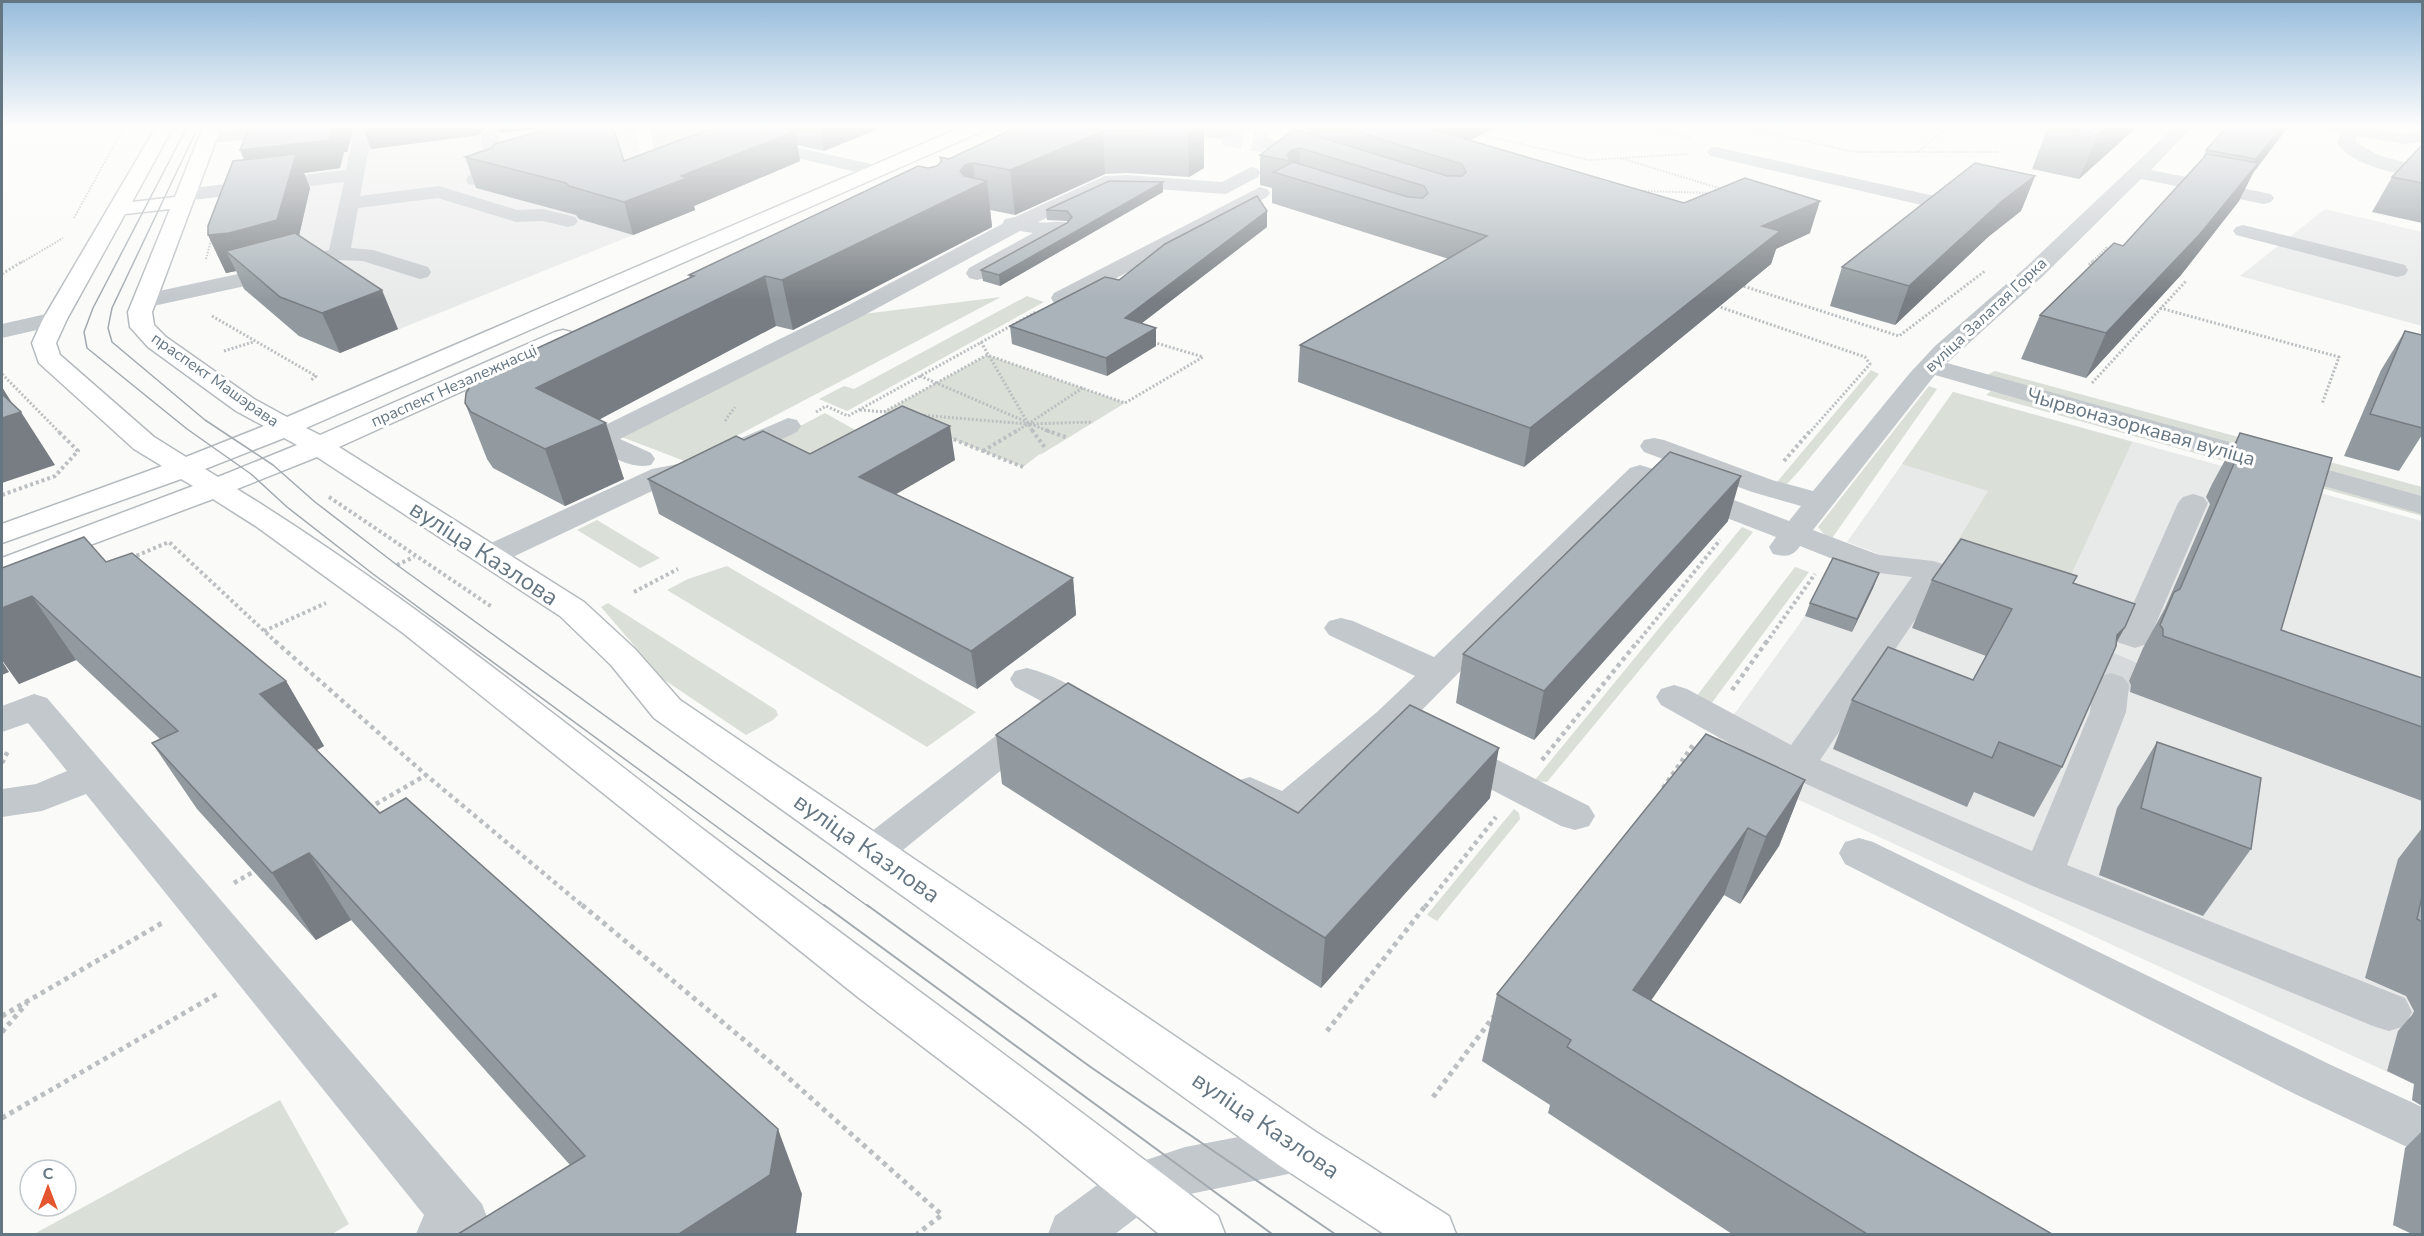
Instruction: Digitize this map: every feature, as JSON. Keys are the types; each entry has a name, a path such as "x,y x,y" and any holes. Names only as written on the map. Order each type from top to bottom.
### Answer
{"main road":[{"path":"132,185 54,319 44,343 48,358 144,443 268,521 415,626 875,985 1046,1112 1199,1234"},
{"name":"праспект Машэрава","path":"189,185 140,312 142,327 157,342 245,405 318,446"},
{"name":"праспект Незалежнасці","path":"2,534 182,469 284,428 845,185"},
{"path":"118,209 183,199"},
{"name":"праспект Незалежнасці","path":"2,569 318,446 578,331"},
{"name":"вуліца Казлова","path":"318,446 572,609 623,657 667,709 1298,1149 1430,1234"}],"street":[{"path":"183,199 285,185"},
{"path":"339,254 352,185"},
{"path":"349,203 440,192 461,185"},
{"path":"641,459 598,439 851,313 1017,224 1099,185"},
{"path":"1093,209 1138,185"},
{"path":"1062,298 1270,191 1180,185"},
{"path":"1226,188 1232,185"},
{"path":"1859,185 1939,203"},
{"name":"вуліца Залатая Горка","path":"1789,540 1930,366 2034,272 2122,185"},
{"path":"2198,185 2264,198"},
{"path":"440,192 516,216 543,214 568,220"},
{"path":"988,218 1053,231"},
{"path":"977,273 1073,220"},
{"path":"2243,231 2397,270"},
{"path":"144,301 250,278 339,254 365,255 420,272"},
{"path":"2,330 54,319"},
{"name":"Чырвоназоркавая вуліца","path":"1930,366 2422,505"},
{"path":"489,556 662,475 690,471 788,426"},
{"path":"1654,446 1762,486 1821,502"},
{"path":"1225,778 1285,810 1390,721 1640,474 1742,513 1789,540 1832,549 1874,564 1933,570 2012,596"},
{"path":"2043,873 2108,712 2123,660 2193,503"},
{"path":"1797,765 1933,570"},
{"path":"2045,607 2123,660"},
{"path":"1341,628 1439,673"},
{"path":"873,852 1066,699 1027,679"},
{"path":"1674,697 1797,765 2043,873 2389,1012"},
{"path":"2,720 34,706 463,1222 442,1234"},
{"path":"1390,721 1575,816"},
{"path":"2,803 42,797 93,776"},
{"path":"1859,853 2304,1075 2422,1131"},
{"path":"1074,1234 1137,1186 1185,1171 1298,1149"}],"path":[{"path":"69,227 92,185"},
{"path":"1632,191 1726,193"},
{"path":"2,274 63,238"},
{"path":"2086,267 2111,244"},
{"path":"2086,390 2186,281"},
{"path":"1739,285 1899,336"},
{"path":"1709,303 1864,357 1870,364 1762,486"},
{"path":"2160,308 2339,357 2322,404"},
{"path":"2144,314 2152,316"},
{"path":"826,406 848,416 1013,325 1023,328"},
{"path":"2126,334 2134,336"},
{"path":"884,412 987,355 1085,387 1125,403 1203,357 1146,339"},
{"path":"981,342 1028,424 1046,449"},
{"path":"2098,364 2106,367"},
{"path":"2,374 78,451 55,476 2,495"},
{"path":"920,376 1028,424 1068,438"},
{"path":"983,452 1085,387"},
{"path":"690,471 735,407"},
{"path":"858,410 895,414"},
{"path":"917,414 1028,424 1094,422"},
{"path":"948,437 1023,467"},
{"path":"329,497 492,607"},
{"path":"1328,1031 1519,789 1742,513"},
{"path":"127,559 169,542 264,631 426,775 774,1065 942,1215 917,1234"},
{"path":"1656,797 1832,549"},
{"path":"397,565 415,556"},
{"path":"634,592 678,569"},
{"path":"264,631 305,613"},
{"path":"366,810 426,775"},
{"path":"2,1016 198,903"},
{"path":"2,1118 255,972"},
{"path":"2,1032 30,999"},
{"path":"1433,1097 1496,1012"}],"shaded area":[{"path":"303,185 648,185 651,197 695,210 340,353 299,336 244,288 256,285"},
{"path":"2325,209 2422,232 2422,326 2240,276"},
{"path":"1027,296 1044,302 847,411 819,399 844,386 854,389"},
{"path":"1001,297 687,462 619,436 863,314"},
{"path":"987,355 1125,403 1040,455 1041,453 1023,467 884,412"},
{"path":"1871,370 1879,374 1799,471 1787,484 1777,482"},
{"path":"1995,371 2422,487 2422,496 1987,375"},
{"path":"1929,386 1937,389 1830,541 1818,527"},
{"path":"1991,391 2422,511 2422,516 1986,395"},
{"path":"1953,392 2422,521 2422,1088 1704,756 1805,616 1830,568 1874,564 1876,553 1847,542"},
{"path":"1953,392 2132,442 2060,599 1946,560 1988,491 1902,464"},
{"path":"825,413 866,436 799,465 667,496"},
{"path":"597,520 660,558 640,568 577,530"},
{"path":"1742,527 1753,532 1547,782 1534,781"},
{"path":"727,566 976,712 927,747 667,590 688,579"},
{"path":"1795,567 1809,572 1708,708 1696,697"},
{"path":"608,603 776,710 778,715 746,735 663,679 601,607"},
{"path":"1514,809 1519,813 1520,819 1437,921 1427,915"},
{"path":"280,1100 349,1224 332,1234 34,1234 63,1218 78,1218 78,1210"}],"building":[{"path":"224,185 287,185 277,220 229,233 208,235 208,226"},
{"path":"568,185 669,185 624,202"},
{"path":"879,185 979,185 782,280 765,276 536,388 606,423 545,449 471,412 465,403 466,393 471,385 505,363 694,276 689,275"},
{"path":"1101,185 1158,185 999,275 981,270 1067,223 1072,217 1067,211 1046,210"},
{"path":"1315,185 1368,185 1408,197 1423,198 1428,193 1424,186 1420,185 1621,185 1684,203 1729,185 1767,185 1820,201 1762,226 1780,231 1530,428 1300,345 1487,236"},
{"path":"1947,185 2024,185 2002,201 1909,286 1842,267"},
{"path":"2179,185 2240,185 2200,234 2106,333 2040,315 2114,243 2123,246"},
{"path":"1257,196 1267,211 1125,318 1156,328 1106,358 1010,326 1105,277 1119,280 1165,244"},
{"path":"295,233 382,290 322,313 280,297 226,251"},
{"path":"2405,331 2422,335 2422,428 2370,414"},
{"path":"2,394 21,412 2,418"},
{"path":"902,406 950,426 859,477 1073,578 971,651 648,479 736,436 744,440 763,431 810,454"},
{"path":"2240,433 2332,458 2281,630 2422,678 2422,727 2163,636 2163,629 2160,625 2174,592 2180,589 2239,452 2235,445"},
{"path":"1670,452 1741,476 1544,691 1463,654"},
{"path":"84,537 106,562 132,553 286,681 260,694 380,813 406,798 778,1129 770,1175 679,1234 458,1234 585,1156 309,853 272,873 152,743 178,731 32,596 2,608 2,568"},
{"path":"1961,539 2077,576 2073,583 2135,604 2125,627 2117,635 2116,646 2062,767 1999,742 1992,758 1852,700 1888,647 1973,680 2012,609 1932,580"},
{"path":"1833,558 1879,573 1857,619 1810,603"},
{"path":"1068,683 1298,813 1410,705 1499,748 1325,938 996,735"},
{"path":"1706,734 1805,780 1766,837 1748,828 1633,990 2052,1234 1867,1234 1567,1047 1571,1040 1497,994"},
{"path":"2157,742 2261,778 2251,849 2141,808"},
{"path":"2422,896 2422,922 2417,919"}],"tunnel":[{"path":"2111,685 2123,657"}],"tram line":[{"path":"157,185 93,308 84,332 87,348 187,429 251,474 287,507 373,574 826,907"},
{"path":"171,185 112,308 108,328 112,342 205,420 273,465 315,502 397,565 869,907"},
{"path":"824,905 1272,1234"},
{"path":"867,905 1092,1068 1335,1234"}]}
